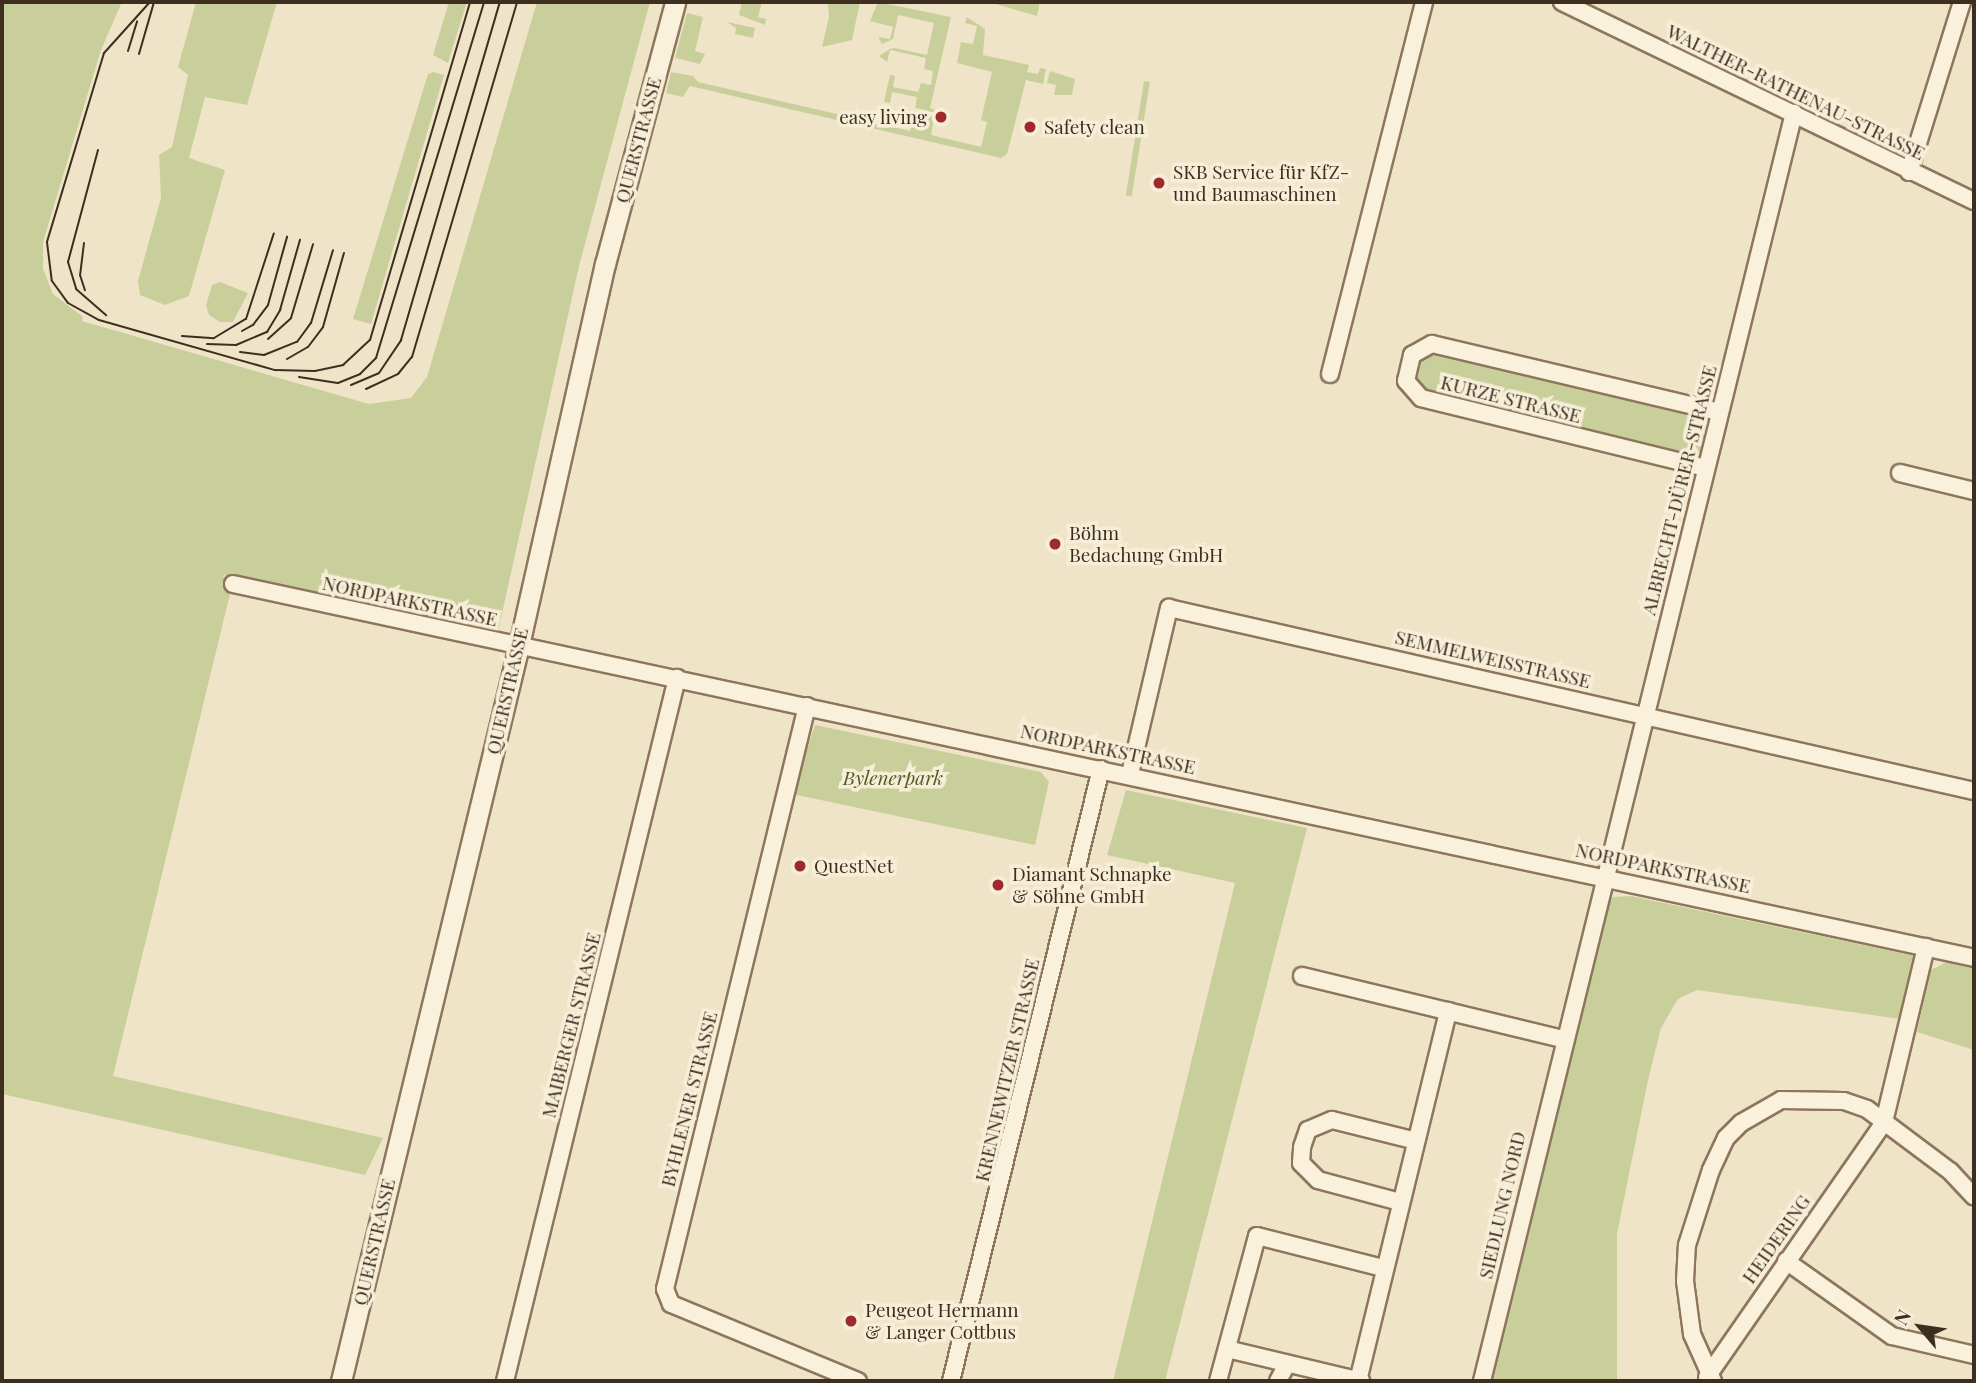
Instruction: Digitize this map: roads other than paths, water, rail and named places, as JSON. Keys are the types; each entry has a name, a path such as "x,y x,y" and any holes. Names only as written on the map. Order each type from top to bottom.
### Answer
{"street":[{"name":"QUERSTRASSE","path":"341,1381 519,645 605,264 675,2"},
{"path":"1330,374 1424,2"},
{"path":"1909,172 1962,2"},
{"name":"WALTHER-RATHENAU-STRASSE","path":"1567,3 1909,172 1974,201"},
{"name":"ALBRECHT-DÜRER-STRASSE","path":"1605,877 1794,113"},
{"name":"KURZE STRASSE","path":"1706,468 1421,398 1406,381 1412,355 1432,344 1720,412"},
{"path":"1900,473 1974,491"},
{"name":"NORDPARKSTRASSE","path":"233,584 1130,774 1974,958"},
{"name":"SEMMELWEISSTRASSE","path":"1130,774 1169,608 1974,791"},
{"name":"MAIBERGER STRASSE","path":"505,1381 677,678"},
{"name":"BYHLENER STRASSE","path":"807,706 665,1289 671,1304 858,1381"},
{"name":"KRENNEWITZER STRASSE","path":"951,1381 1101,769"},
{"name":"SIEDLUNG NORD","path":"1482,1381 1563,1039 1605,877"},
{"name":"HEIDERING","path":"1709,1378 1786,1261 1884,1122 1926,947"},
{"path":"1301,976 1563,1039"},
{"path":"1227,1349 1359,1381 1383,1268 1448,1011"},
{"path":"1709,1378 1692,1334 1685,1281 1686,1257 1696,1211 1727,1138 1762,1108 1800,1098 1844,1101 1867,1109 1950,1171 1974,1196"},
{"path":"1400,1202 1318,1180 1301,1163 1301,1147 1308,1130 1332,1120 1416,1140"},
{"path":"1218,1381 1257,1236 1383,1268"},
{"path":"1786,1261 1892,1336 1974,1355"},
{"path":"1278,1381 1287,1364"}],"tram line":[{"path":"150,2 104,53 47,242 52,281 68,303 99,320 275,370 315,371 343,365 370,340 470,2"},
{"path":"139,54 154,2"},
{"path":"299,377 338,383 360,374 376,358 484,2"},
{"path":"351,385 379,373 401,340 500,2"},
{"path":"366,389 398,374 412,357 517,2"},
{"path":"128,51 137,21"},
{"path":"98,150 68,262 76,289 106,315"},
{"path":"182,336 214,338 246,319 274,233"},
{"path":"242,331 253,325 268,305 287,237"},
{"path":"207,344 236,345 267,332 280,310 300,240"},
{"path":"84,243 80,275 85,290"},
{"path":"268,339 291,318 313,244"},
{"path":"240,352 264,355 297,342 311,323 333,250"},
{"path":"287,359 308,347 323,327 344,253"}],"place":[{"name":"easy living","path":"941,117"},
{"name":"Safety clean","path":"1030,127"},
{"name":"SKB Service für KfZ- und Baumaschinen","path":"1159,183"},
{"name":"Böhm Bedachung GmbH","path":"1055,544"},
{"name":"QuestNet","path":"800,866"},
{"name":"Diamant Schnapke & Söhne GmbH","path":"998,885"},
{"name":"Peugeot Hermann & Langer Cottbus","path":"851,1321"}],"park label":[{"name":"Bylenerpark","path":"893,778"}]}
